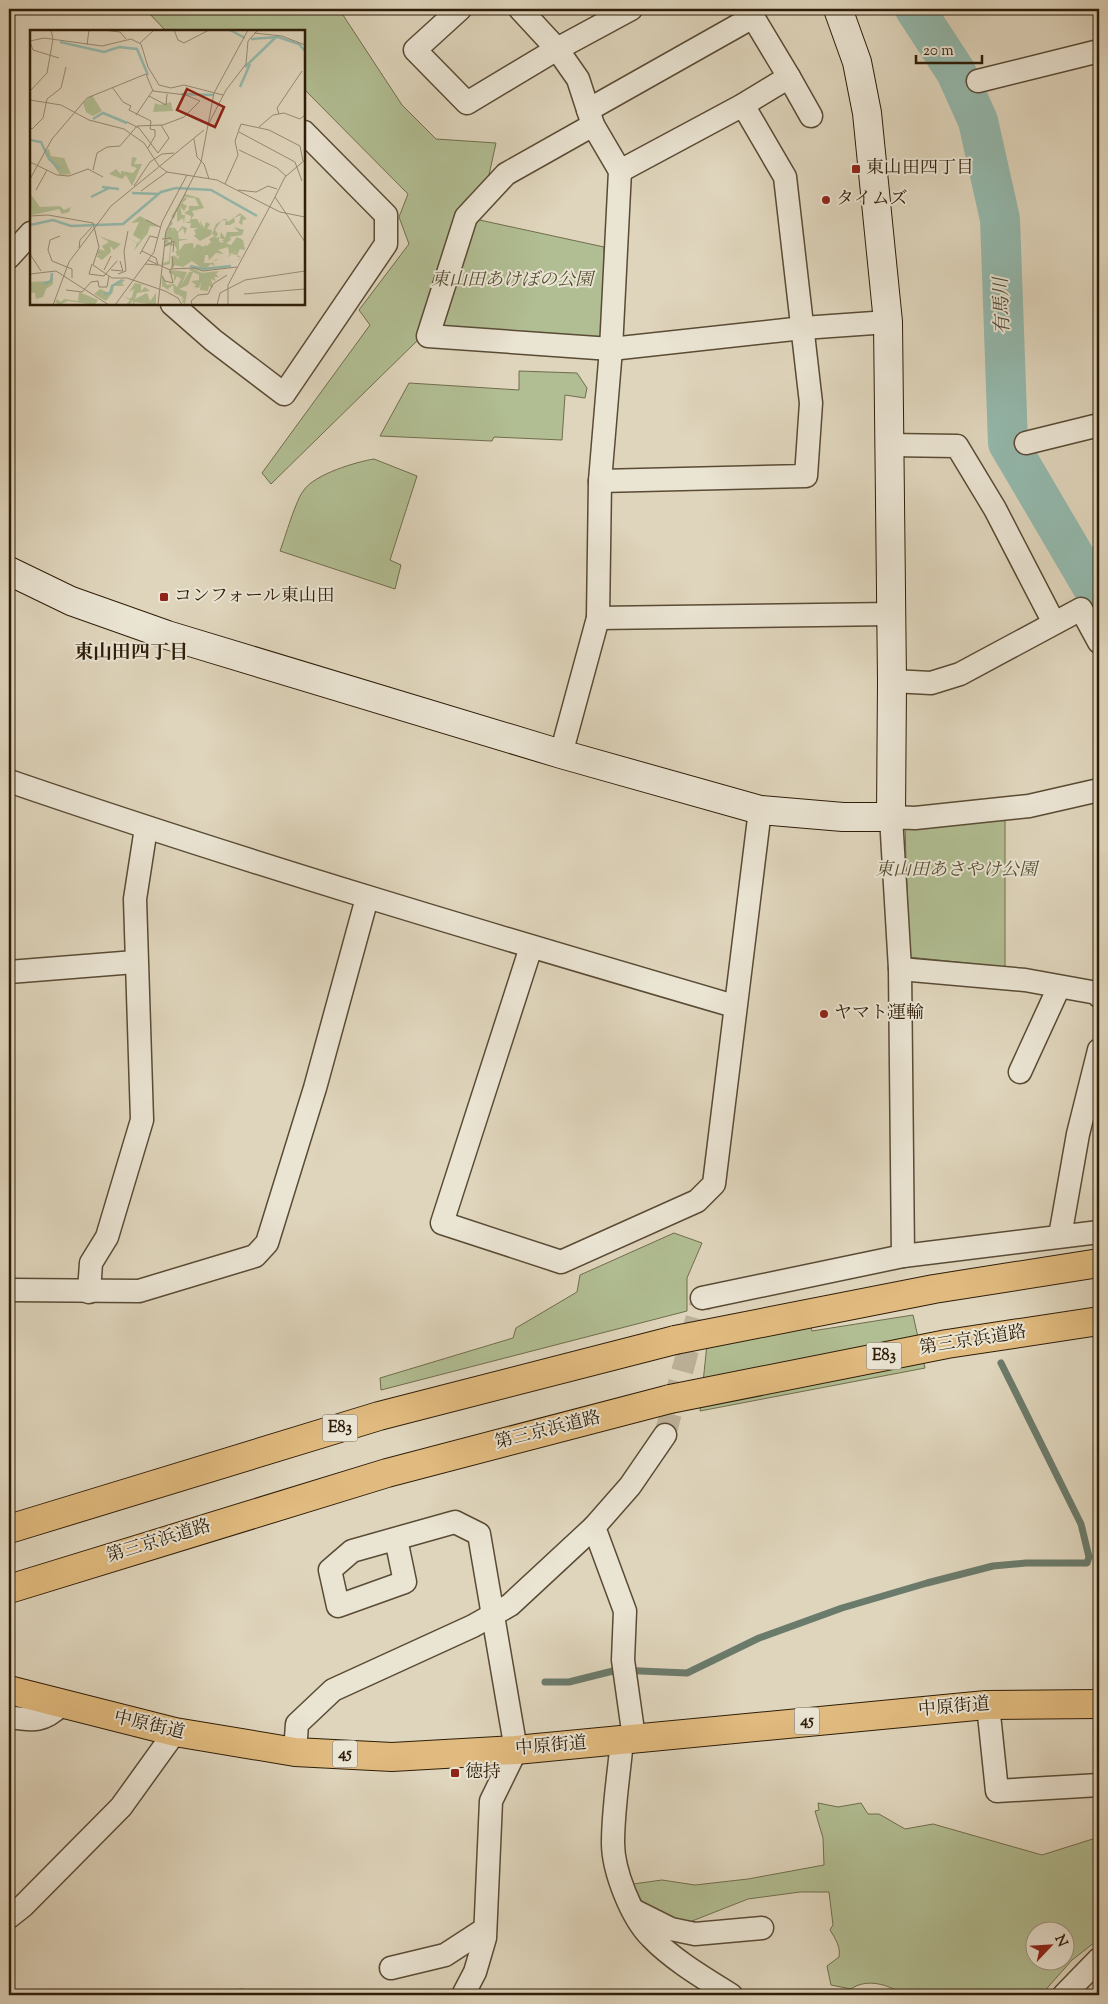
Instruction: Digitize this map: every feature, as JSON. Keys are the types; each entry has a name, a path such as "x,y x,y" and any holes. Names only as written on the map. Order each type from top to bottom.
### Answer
{"main road":[{"name":"E83","path":"9,1529 379,1416 675,1340 934,1289 1099,1263"},
{"name":"第三京浜道路","path":"9,1589 387,1473 670,1400 947,1344 1099,1321"},
{"name":"中原街道","path":"9,1690 175,1732 295,1752 392,1757 516,1750 988,1705 1099,1704"}],"street":[{"path":"460,9 415,50 466,103 557,49 631,9"},
{"path":"520,9 557,49 578,79 590,117 620,171 611,349 600,481 598,618 561,754"},
{"path":"838,9 857,62 867,113 888,322 892,681 891,817 900,969 903,1256"},
{"path":"811,116 753,17 590,117 506,174 466,217 428,336 611,349 803,328 888,322"},
{"path":"978,81 1099,51"},
{"path":"620,171 743,105 789,77"},
{"path":"600,481 806,476 811,403 785,177 743,105"},
{"path":"173,305 213,340 284,394 386,244 386,215 305,133"},
{"path":"9,258 30,234"},
{"path":"1026,443 1099,425"},
{"path":"888,445 957,446 994,509 1054,623"},
{"path":"9,571 70,601 167,635 561,754 760,810 843,817 915,818 1029,806 1099,790"},
{"path":"892,681 931,683 960,674 1081,609 1099,642"},
{"path":"598,618 891,614"},
{"path":"9,781 146,828 367,898 734,1006"},
{"path":"531,947 442,1223 561,1262 697,1201 714,1184 734,1006 760,810"},
{"path":"89,1292 90,1263 107,1237 142,1120 135,899 146,828"},
{"path":"9,1290 139,1292 255,1256 267,1243 314,1088 367,898"},
{"path":"9,972 136,962"},
{"path":"900,969 1025,980 1099,994"},
{"path":"1020,1072 1059,987"},
{"path":"1060,1236 1078,1134 1099,1050"},
{"path":"702,1298 903,1256 1099,1232"},
{"path":"295,1752 297,1724 333,1690 493,1616 510,1606 594,1527 630,1486 665,1435"},
{"path":"396,1539 455,1522 479,1534 516,1750 491,1801 485,1930 475,1972 463,1995"},
{"path":"594,1527 625,1611 623,1660 628,1739 613,1844 619,1878 634,1912 650,1936 698,1974 731,1995"},
{"path":"9,1717 28,1720 50,1716 62,1704"},
{"path":"988,1705 997,1791 1099,1785"},
{"path":"9,1917 23,1906 121,1807 175,1732"},
{"path":"634,1912 671,1929 695,1934 762,1928"},
{"path":"391,1968 444,1955 485,1930"},
{"path":"1064,1995 1099,1960"}],"green space":[{"path":"145,9 339,9 402,105 436,139 496,143 487,184 423,335 271,484 262,473 370,325 359,310 409,244 399,217 408,194 305,90 305,30 165,30"},
{"name":"東山田あけぼの公園","path":"475,219 604,247 603,340 437,330"},
{"path":"519,371 577,373 587,388 585,398 565,395 562,440 494,437 492,441 380,436 409,383 519,390"},
{"path":"374,459 417,476 390,560 401,565 395,589 280,551 301,495 309,484 336,470"},
{"name":"東山田あさやけ公園","path":"1005,816 1005,967 909,957 905,826"},
{"path":"674,1233 702,1243 687,1278 687,1311 381,1390 380,1378 513,1338 516,1328 577,1292 580,1275"},
{"path":"804,1309 812,1331 913,1315 925,1368 700,1411 709,1325"},
{"path":"818,1803 838,1807 861,1803 868,1814 879,1814 905,1829 933,1824 1042,1855 1099,1837 1099,1939 1076,1957 1076,1922 1026,1922 1026,1972 1061,1972 1041,1995 903,1995 884,1985 870,1983 851,1989 831,1985 827,1966 839,1957 839,1950 830,1930 833,1925 829,1892 800,1892 748,1899 687,1923 645,1908 633,1884 662,1880 695,1885 748,1879 824,1865 823,1838 815,1811 819,1810"},
{"path":"243,1989 241,1995 165,1995"}],"waterway":[{"name":"有馬川","path":"915,9 956,72 978,121 1000,219 1008,443 1099,598"},
{"path":"545,1682 569,1682 617,1670 687,1673 759,1638 842,1608 927,1583 993,1566 1026,1563 1087,1563 1089,1557 1081,1524 1001,1363"}],"tunnel":[{"path":"665,1435 702,1298"}],"place":[{"name":"東山田四丁目","path":"856,169"},
{"name":"タイムズ","path":"826,200"},
{"name":"コンフォール東山田","path":"164,597"},
{"name":"ヤマト運輸","path":"824,1014"},
{"name":"徳持","path":"455,1773"}],"district":[{"name":"東山田四丁目","path":"131,653"}]}
